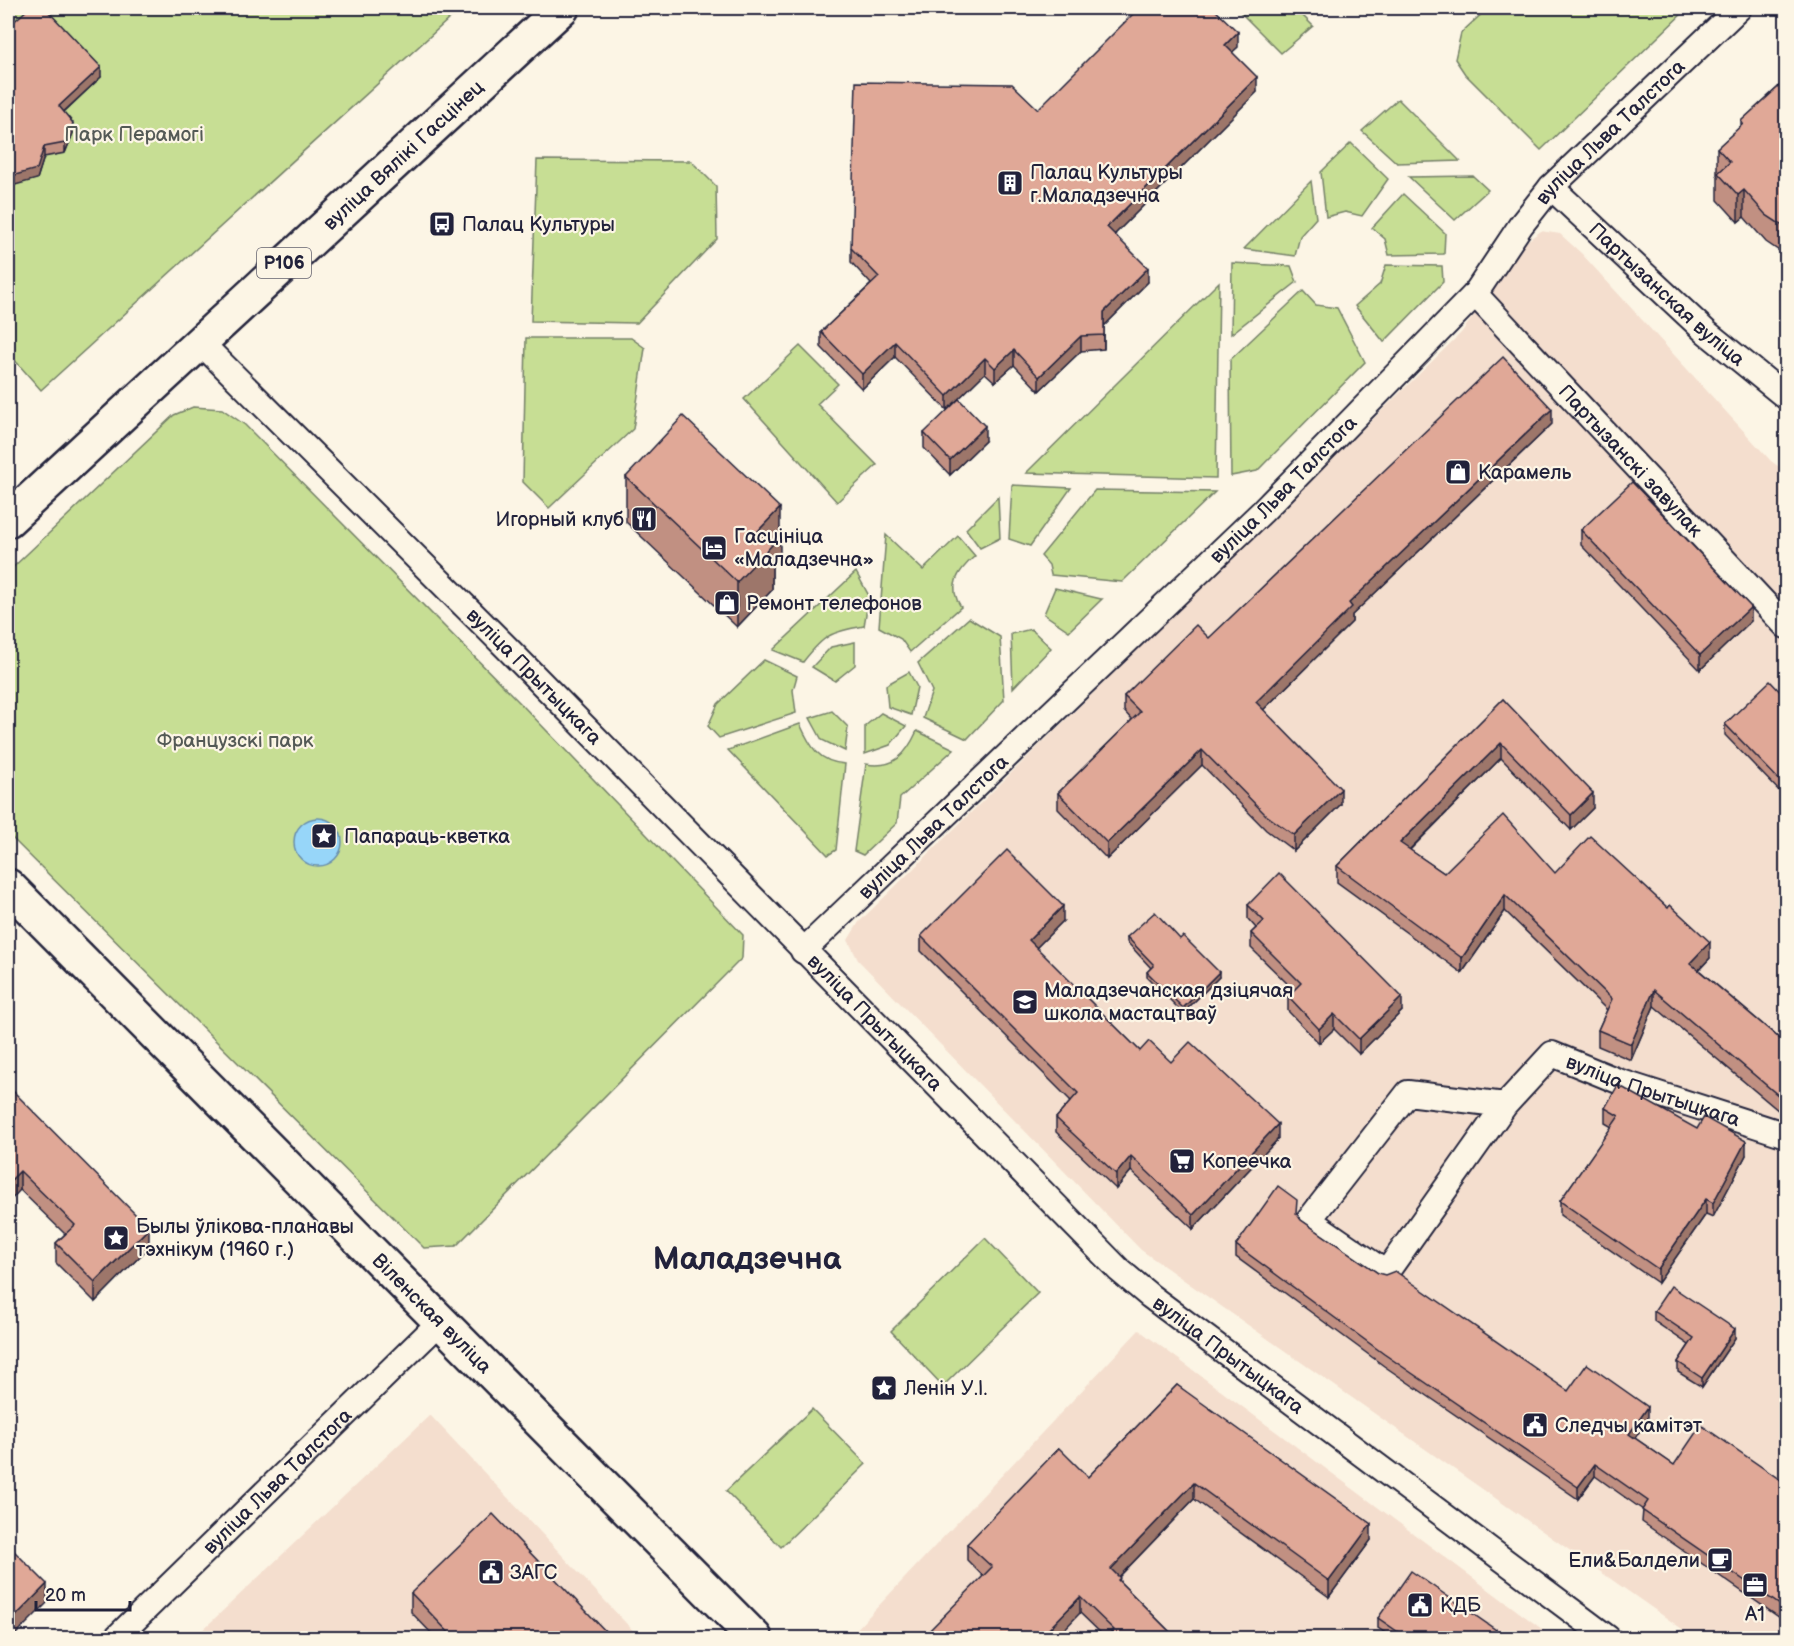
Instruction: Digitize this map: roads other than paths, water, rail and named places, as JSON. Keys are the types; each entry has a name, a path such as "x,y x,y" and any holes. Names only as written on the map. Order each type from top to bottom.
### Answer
{"main road":[{"name":"вуліца Вялікі Гасцінец","path":"8,520 199,341 562,8"},
{"name":"Віленская вуліца","path":"8,886 439,1323 755,1638"}],"street":[{"name":"вуліца Льва Талстога","path":"803,951 1262,512 1475,294 1521,225 1551,187 1738,8"},
{"name":"Партызанская вуліца","path":"1551,187 1706,332 1786,397"},
{"name":"Партызанскі завулак","path":"1475,294 1786,626"},
{"name":"вуліца Прытыцкага","path":"199,341 506,646 803,951 1119,1270 1168,1310 1608,1638"},
{"name":"вуліца Прытыцкага","path":"1505,1105 1408,1093 1309,1220 1386,1273 1505,1105 1552,1054 1618,1081 1786,1135"},
{"name":"вуліца Льва Талстога","path":"116,1638 439,1323"}],"water":[{"path":"318,818 335,825 342,842 335,859 318,866 301,859 294,842 301,825"}],"place":[{"name":"Палац Культуры г.Маладзечна","path":"1010,183"},
{"name":"Палац Культуры","path":"442,224"},
{"name":"Карамель","path":"1458,472"},
{"name":"Игорный клуб","path":"644,519"},
{"name":"Гасцініца «Маладзечна»","path":"714,548"},
{"name":"Ремонт телефонов","path":"727,603"},
{"name":"Папараць-кветка","path":"324,836"},
{"name":"Маладзечанская дзіцячая школа мастацтваў","path":"1025,1002"},
{"name":"Копеечка","path":"1182,1161"},
{"name":"Былы ўлікова-планавы тэхнікум (1960 г.)","path":"116,1238"},
{"name":"Ленін У.І.","path":"884,1388"},
{"name":"Следчы камітэт","path":"1535,1425"},
{"name":"Ели&Балдели","path":"1720,1560"},
{"name":"ЗАГС","path":"491,1572"},
{"name":"A1","path":"1755,1585"},
{"name":"КДБ","path":"1420,1605"}],"district":[{"name":"Маладзечна","path":"747,1258"}],"park label":[{"name":"Парк Перамогі","path":"134,134"},
{"name":"Французскі парк","path":"235,740"}]}
